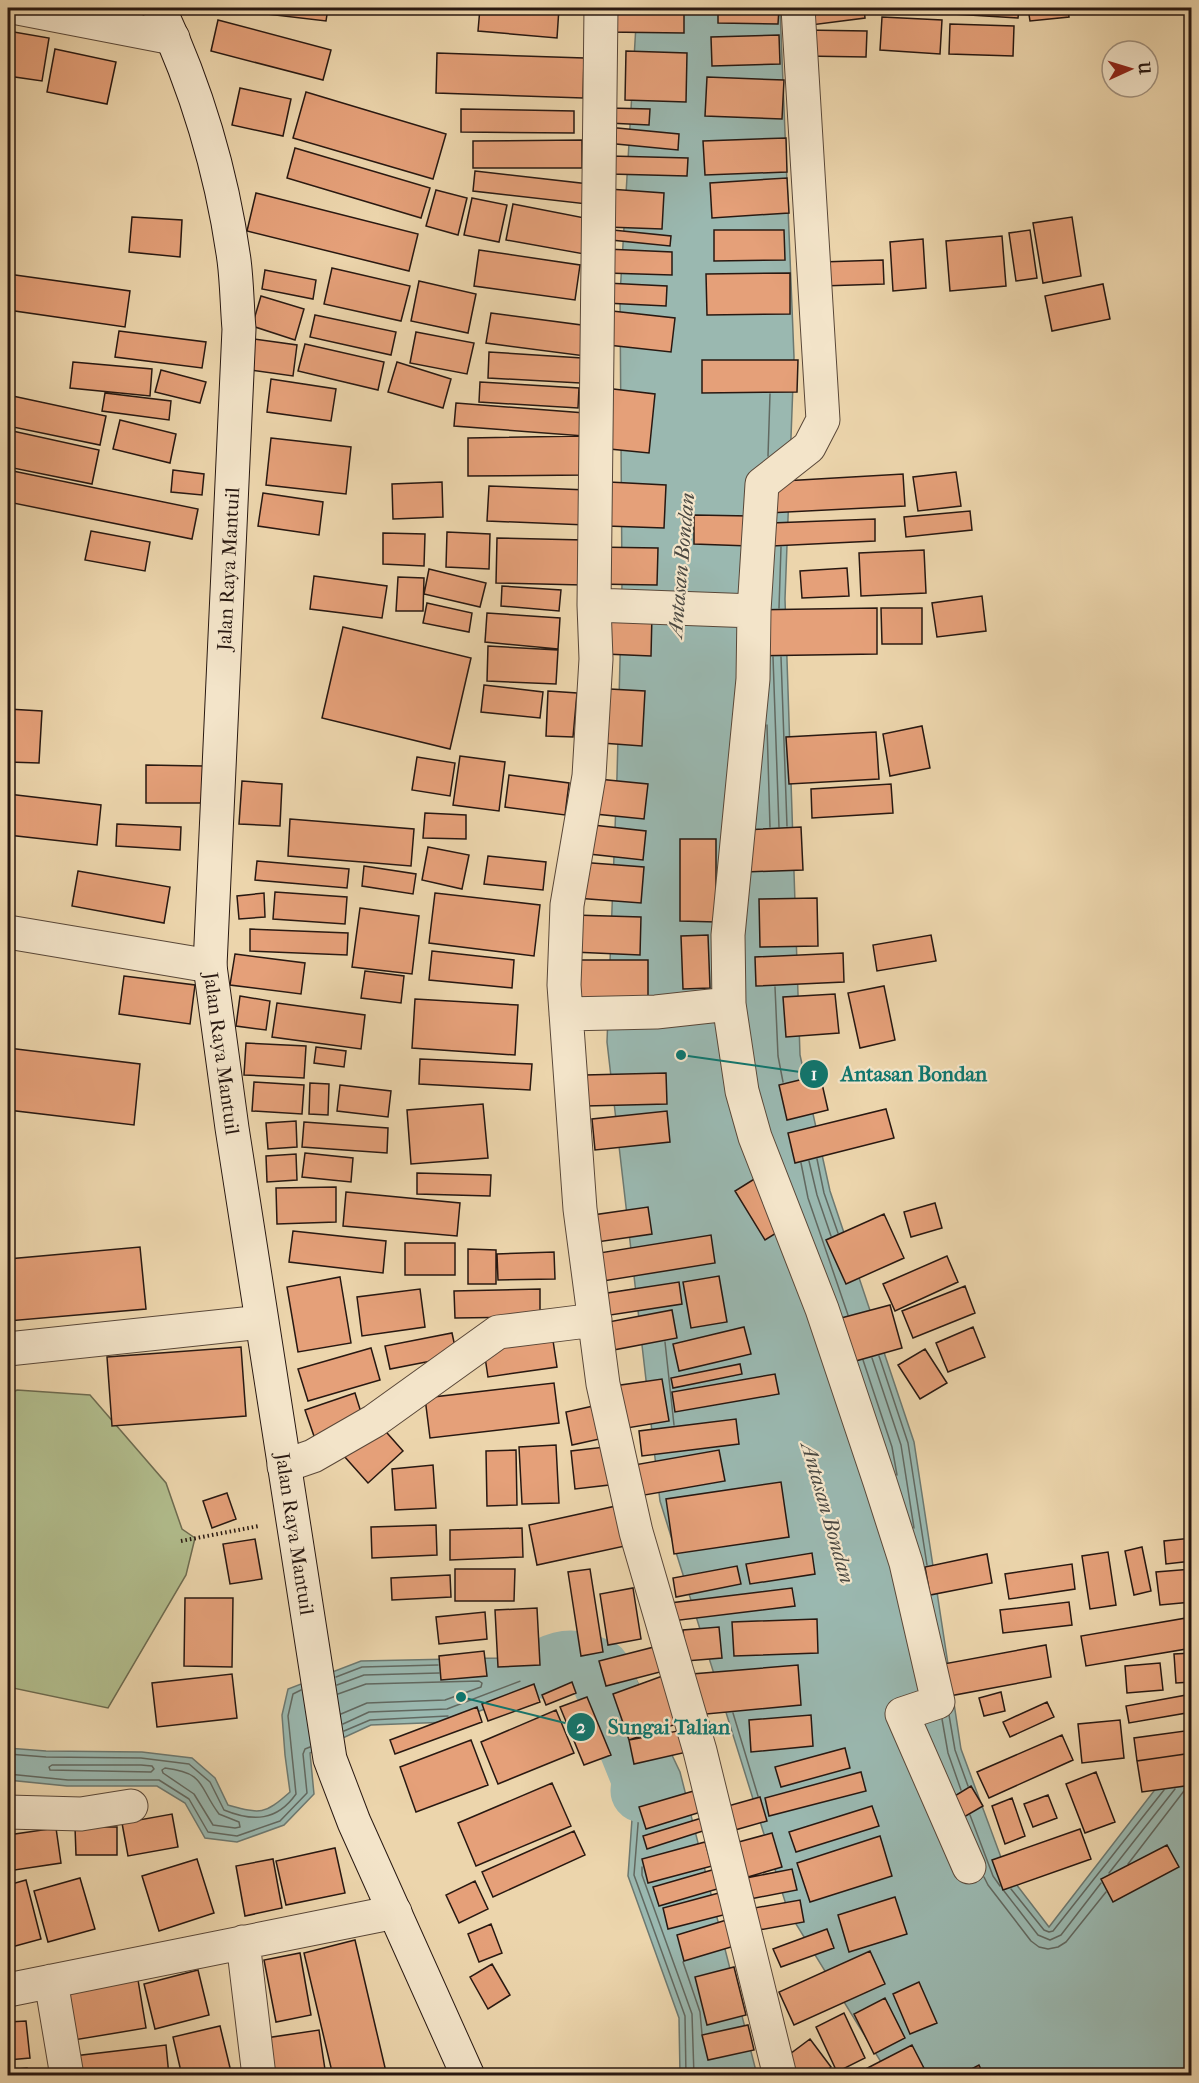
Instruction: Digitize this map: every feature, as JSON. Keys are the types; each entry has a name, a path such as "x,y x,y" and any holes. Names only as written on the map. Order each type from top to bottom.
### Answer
{"street":[{"path":"18,8 173,38"},
{"name":"Jalan Raya Mantuil","path":"159,8 173,38 206,128 223,199 234,261 239,329 210,966 261,1322 330,1759 354,1822 468,2076"},
{"path":"601,8 594,605 596,659 589,776 567,905 564,985 580,1209 603,1384 636,1532 700,1751 780,2076"},
{"path":"798,8 824,420 809,447 762,484 754,610 753,679 728,934 729,1004 742,1091 755,1137 822,1309 906,1563 938,1702 902,1714 969,1867"},
{"path":"594,605 754,610"},
{"path":"8,932 210,966"},
{"path":"566,1014 656,1012 729,1004"},
{"path":"285,1466 313,1456 374,1421 498,1332 595,1320"},
{"path":"8,1349 261,1322"},
{"path":"8,1812 81,1814 131,1806"},
{"path":"8,1990 395,1912"},
{"path":"243,1942 259,2076"},
{"path":"51,1981 67,2076"}],"path":[{"path":"181,1541 292,1520"}],"green space":[{"path":"17,1390 90,1395 166,1483 182,1529 195,1538 186,1575 108,1708 8,1687 8,1395"}],"water":[{"path":"637,8 780,8 794,357 785,599 800,1055 830,1191 914,1442 961,1749 1006,1871 1049,1927 1191,1743 1191,2075 889,2075 788,1911 660,1501 607,1042 622,584 620,295"},
{"path":"562,1646 598,1647 634,1675 680,1772 757,2075 680,2075 679,2018 628,1876 633,1805 629,1747 613,1701 582,1676 552,1684 450,1722 371,1725 310,1753 314,1794 284,1825 237,1842 205,1838 185,1803 157,1786 67,1786 8,1780 8,1748 46,1751 142,1752 192,1758 215,1778 228,1805 255,1811 268,1809 290,1792 282,1715 288,1689 361,1661 499,1658"}],"building":[{"path":"250,8 328,8 326,21 250,12"},
{"path":"480,8 559,8 557,38 478,31"},
{"path":"607,8 684,8 684,33 606,32"},
{"path":"718,8 779,8 778,24 718,23"},
{"path":"809,8 864,8 865,18 811,25"},
{"path":"876,8 937,8 937,13 875,11"},
{"path":"937,8 1019,8 1018,18 937,13"},
{"path":"1028,8 1068,8 1069,17 1030,21"},
{"path":"882,17 942,20 940,54 880,50"},
{"path":"218,20 331,50 323,80 211,51"},
{"path":"950,24 1014,26 1013,56 949,54"},
{"path":"804,30 867,31 866,57 803,56"},
{"path":"8,31 49,38 42,81 8,76"},
{"path":"779,35 780,64 712,66 711,37"},
{"path":"55,49 116,62 107,104 47,92"},
{"path":"626,51 687,53 686,102 625,100"},
{"path":"437,53 584,58 583,98 436,93"},
{"path":"707,77 784,80 782,119 705,116"},
{"path":"240,88 291,99 283,136 232,125"},
{"path":"306,92 446,134 433,179 293,138"},
{"path":"609,108 650,109 649,125 608,123"},
{"path":"461,109 574,111 574,133 461,132"},
{"path":"607,127 679,134 678,150 606,143"},
{"path":"786,138 787,172 705,175 703,141"},
{"path":"582,140 582,168 473,168 473,141"},
{"path":"295,148 430,188 421,218 287,178"},
{"path":"610,156 688,158 687,176 610,174"},
{"path":"475,171 589,184 587,204 473,191"},
{"path":"787,178 789,213 712,218 710,183"},
{"path":"8,181 13,183 8,209"},
{"path":"609,189 664,193 662,229 607,227"},
{"path":"436,190 467,198 458,235 426,226"},
{"path":"256,193 418,234 409,271 247,231"},
{"path":"472,198 507,205 499,242 464,235"},
{"path":"513,204 590,219 584,254 506,240"},
{"path":"132,217 182,220 180,257 129,252"},
{"path":"1072,217 1081,276 1043,283 1033,223"},
{"path":"603,229 671,236 670,246 601,239"},
{"path":"714,230 784,230 785,260 714,261"},
{"path":"1030,230 1037,278 1016,281 1009,233"},
{"path":"1002,236 1006,286 950,291 946,241"},
{"path":"923,239 926,288 893,291 890,242"},
{"path":"606,249 672,252 672,275 606,273"},
{"path":"479,250 580,265 575,300 474,286"},
{"path":"883,260 884,284 822,286 821,262"},
{"path":"332,268 410,286 401,321 324,304"},
{"path":"265,270 316,280 313,299 262,289"},
{"path":"790,273 790,314 707,315 706,274"},
{"path":"8,274 130,291 125,327 8,310"},
{"path":"419,281 476,294 468,333 411,321"},
{"path":"606,283 667,286 666,306 605,303"},
{"path":"1103,284 1110,319 1052,331 1045,296"},
{"path":"261,296 304,309 295,340 252,326"},
{"path":"603,310 675,318 671,352 599,344"},
{"path":"491,313 589,326 585,356 486,343"},
{"path":"315,315 396,332 391,355 310,337"},
{"path":"119,331 206,342 202,368 115,357"},
{"path":"416,332 474,343 467,374 410,363"},
{"path":"247,338 297,345 293,376 244,369"},
{"path":"305,344 384,362 378,390 298,371"},
{"path":"489,352 582,358 580,383 488,378"},
{"path":"702,360 798,360 797,392 702,393"},
{"path":"73,362 152,369 150,396 70,388"},
{"path":"397,362 451,379 443,408 388,392"},
{"path":"161,370 206,382 200,403 155,392"},
{"path":"271,379 336,389 331,421 267,412"},
{"path":"480,382 579,388 578,408 479,402"},
{"path":"605,388 655,394 649,453 600,448"},
{"path":"105,393 171,401 169,420 102,411"},
{"path":"8,395 106,416 100,445 8,426"},
{"path":"456,403 585,413 584,436 454,426"},
{"path":"120,420 176,434 170,463 113,449"},
{"path":"8,430 99,450 92,484 8,467"},
{"path":"584,436 584,475 468,476 468,438"},
{"path":"271,438 351,447 346,494 266,485"},
{"path":"8,470 198,509 192,539 8,502"},
{"path":"173,470 204,474 202,495 171,492"},
{"path":"956,472 961,506 918,511 913,477"},
{"path":"903,474 905,506 768,513 766,482"},
{"path":"442,482 443,517 393,519 392,484"},
{"path":"609,482 666,485 664,528 607,526"},
{"path":"489,486 587,490 586,525 487,521"},
{"path":"263,493 323,502 319,535 258,526"},
{"path":"970,511 972,530 906,537 904,517"},
{"path":"694,515 750,516 749,546 694,544"},
{"path":"875,519 875,541 772,546 771,523"},
{"path":"91,531 150,542 145,571 85,560"},
{"path":"447,532 490,534 489,569 446,567"},
{"path":"383,533 425,534 424,566 383,564"},
{"path":"497,538 584,540 583,585 496,583"},
{"path":"594,547 658,548 657,585 593,584"},
{"path":"924,550 926,593 861,596 859,553"},
{"path":"847,568 849,596 802,598 800,571"},
{"path":"429,569 486,583 480,607 424,594"},
{"path":"314,576 387,586 382,618 310,609"},
{"path":"398,577 424,578 423,611 396,611"},
{"path":"502,586 561,590 559,611 501,606"},
{"path":"982,596 986,631 937,637 932,603"},
{"path":"427,603 472,613 469,632 423,623"},
{"path":"877,608 877,654 751,656 750,610"},
{"path":"881,608 922,608 922,644 882,644"},
{"path":"606,612 652,614 651,656 605,654"},
{"path":"487,613 560,618 558,649 485,642"},
{"path":"343,627 471,658 450,749 322,718"},
{"path":"488,646 558,650 556,684 487,681"},
{"path":"484,685 543,692 540,718 481,712"},
{"path":"592,688 645,691 642,746 588,742"},
{"path":"548,691 577,693 573,737 546,736"},
{"path":"8,709 42,711 39,763 8,762"},
{"path":"922,726 930,768 890,776 883,734"},
{"path":"876,732 879,779 789,784 786,737"},
{"path":"460,756 505,762 499,811 453,805"},
{"path":"417,757 455,763 450,796 412,790"},
{"path":"146,765 204,766 203,803 146,803"},
{"path":"509,775 569,783 565,815 505,807"},
{"path":"598,779 648,784 644,819 595,814"},
{"path":"242,781 282,784 280,826 239,824"},
{"path":"891,784 893,813 812,818 811,789"},
{"path":"8,794 101,805 97,845 8,835"},
{"path":"425,813 466,815 466,839 423,838"},
{"path":"290,819 414,829 411,866 288,856"},
{"path":"117,824 181,827 180,850 116,846"},
{"path":"584,824 646,831 643,860 580,853"},
{"path":"801,827 803,870 745,872 743,830"},
{"path":"680,839 716,839 716,922 680,921"},
{"path":"428,847 469,855 462,889 422,880"},
{"path":"488,856 546,862 543,890 484,884"},
{"path":"257,861 349,869 347,888 255,880"},
{"path":"579,862 644,867 641,903 576,898"},
{"path":"364,866 416,874 413,894 362,886"},
{"path":"78,871 170,887 164,923 72,906"},
{"path":"275,892 347,897 345,924 273,919"},
{"path":"264,893 265,917 239,919 237,896"},
{"path":"435,893 540,905 534,956 429,943"},
{"path":"817,898 818,946 760,947 759,899"},
{"path":"360,908 419,916 412,974 352,967"},
{"path":"574,915 641,917 640,955 573,952"},
{"path":"250,929 348,933 347,955 250,951"},
{"path":"708,935 710,988 683,989 681,936"},
{"path":"931,935 936,961 877,971 873,945"},
{"path":"432,951 514,960 512,988 429,980"},
{"path":"843,953 844,982 756,986 755,957"},
{"path":"235,954 305,963 301,994 230,985"},
{"path":"578,960 648,960 648,1000 578,999"},
{"path":"365,971 404,976 401,1003 361,998"},
{"path":"124,976 195,985 190,1024 119,1014"},
{"path":"884,986 895,1040 860,1048 848,993"},
{"path":"835,994 839,1033 786,1037 783,997"},
{"path":"240,996 270,1001 266,1030 236,1026"},
{"path":"415,999 518,1005 515,1055 412,1048"},
{"path":"277,1003 365,1015 361,1049 272,1037"},
{"path":"246,1043 306,1046 304,1078 244,1075"},
{"path":"316,1047 346,1051 344,1067 314,1063"},
{"path":"8,1048 140,1064 134,1125 8,1110"},
{"path":"420,1059 532,1064 530,1090 419,1084"},
{"path":"666,1073 667,1104 586,1106 585,1075"},
{"path":"820,1075 828,1110 787,1120 779,1085"},
{"path":"254,1082 304,1085 302,1114 252,1111"},
{"path":"310,1083 329,1084 328,1115 309,1114"},
{"path":"340,1085 391,1091 388,1117 337,1111"},
{"path":"483,1104 488,1158 411,1164 407,1110"},
{"path":"886,1109 894,1138 795,1163 788,1133"},
{"path":"667,1111 670,1142 595,1150 592,1119"},
{"path":"296,1121 297,1147 268,1149 266,1123"},
{"path":"304,1122 388,1128 387,1153 302,1147"},
{"path":"305,1153 353,1158 351,1182 302,1177"},
{"path":"296,1154 297,1180 267,1182 266,1156"},
{"path":"417,1173 491,1175 490,1196 417,1194"},
{"path":"764,1173 794,1222 765,1240 735,1191"},
{"path":"336,1187 336,1222 277,1224 276,1188"},
{"path":"346,1192 460,1203 457,1236 343,1226"},
{"path":"935,1203 942,1228 911,1237 904,1212"},
{"path":"648,1207 652,1234 597,1242 593,1215"},
{"path":"884,1214 904,1258 846,1284 826,1240"},
{"path":"293,1231 386,1241 383,1273 289,1262"},
{"path":"711,1235 715,1263 597,1282 593,1254"},
{"path":"405,1243 455,1243 455,1275 405,1275"},
{"path":"140,1247 146,1309 8,1321 8,1259"},
{"path":"468,1249 496,1250 496,1284 468,1284"},
{"path":"554,1252 555,1279 498,1280 497,1254"},
{"path":"947,1256 958,1282 895,1311 883,1284"},
{"path":"719,1276 727,1322 691,1328 683,1282"},
{"path":"340,1277 351,1343 298,1352 287,1287"},
{"path":"679,1282 682,1304 604,1316 601,1294"},
{"path":"965,1286 975,1313 913,1338 902,1311"},
{"path":"420,1289 425,1327 362,1336 357,1297"},
{"path":"540,1289 540,1317 455,1318 454,1291"},
{"path":"890,1305 902,1348 838,1366 826,1322"},
{"path":"672,1310 677,1338 608,1351 603,1323"},
{"path":"744,1327 751,1354 679,1371 673,1344"},
{"path":"973,1327 985,1357 948,1372 936,1343"},
{"path":"452,1333 457,1356 390,1369 385,1346"},
{"path":"552,1334 557,1367 488,1377 483,1344"},
{"path":"241,1347 246,1416 112,1426 107,1357"},
{"path":"371,1348 380,1380 308,1401 298,1369"},
{"path":"925,1349 947,1383 920,1399 898,1365"},
{"path":"740,1364 742,1374 673,1388 671,1378"},
{"path":"775,1374 779,1394 675,1412 672,1392"},
{"path":"662,1379 669,1421 621,1429 614,1386"},
{"path":"554,1383 559,1423 430,1438 425,1398"},
{"path":"355,1393 364,1422 315,1439 305,1410"},
{"path":"598,1405 604,1438 572,1445 566,1412"},
{"path":"736,1419 739,1444 642,1456 639,1431"},
{"path":"380,1425 403,1451 368,1483 344,1456"},
{"path":"556,1445 559,1503 522,1504 519,1447"},
{"path":"605,1447 609,1485 575,1489 571,1451"},
{"path":"516,1450 517,1505 487,1506 486,1451"},
{"path":"719,1450 725,1481 639,1496 634,1465"},
{"path":"433,1465 436,1508 395,1510 392,1469"},
{"path":"781,1482 789,1537 674,1554 666,1499"},
{"path":"227,1493 236,1519 212,1528 203,1501"},
{"path":"616,1506 625,1546 537,1565 529,1525"},
{"path":"436,1525 437,1555 372,1558 371,1527"},
{"path":"522,1528 523,1557 450,1560 450,1530"},
{"path":"1192,1538 1192,1561 1166,1564 1164,1541"},
{"path":"255,1539 262,1579 230,1584 223,1544"},
{"path":"1142,1547 1151,1591 1134,1595 1125,1551"},
{"path":"1108,1552 1116,1605 1090,1609 1082,1556"},
{"path":"812,1553 815,1574 750,1584 746,1564"},
{"path":"987,1554 992,1583 930,1595 925,1567"},
{"path":"1072,1564 1075,1589 1009,1599 1005,1574"},
{"path":"737,1566 741,1584 676,1597 673,1578"},
{"path":"455,1569 515,1569 514,1601 455,1601"},
{"path":"590,1569 603,1652 581,1656 568,1572"},
{"path":"1192,1569 1192,1602 1160,1605 1156,1572"},
{"path":"450,1575 451,1597 392,1600 391,1578"},
{"path":"633,1588 641,1639 608,1645 600,1594"},
{"path":"792,1588 795,1606 672,1621 670,1603"},
{"path":"185,1598 233,1598 232,1667 184,1666"},
{"path":"1069,1602 1072,1625 1003,1633 1000,1610"},
{"path":"537,1608 540,1665 498,1667 495,1610"},
{"path":"485,1612 487,1639 439,1644 436,1617"},
{"path":"1192,1617 1192,1648 1086,1666 1081,1636"},
{"path":"817,1619 818,1653 734,1656 732,1622"},
{"path":"719,1627 722,1658 686,1661 683,1630"},
{"path":"1046,1645 1051,1677 944,1697 938,1665"},
{"path":"654,1647 660,1672 606,1686 599,1661"},
{"path":"484,1651 487,1676 441,1680 439,1656"},
{"path":"1192,1653 1192,1682 1176,1683 1174,1654"},
{"path":"1160,1663 1163,1690 1127,1693 1125,1666"},
{"path":"798,1665 801,1705 696,1715 692,1674"},
{"path":"232,1674 237,1718 157,1727 152,1683"},
{"path":"668,1674 685,1721 629,1740 613,1694"},
{"path":"572,1682 576,1693 546,1705 542,1695"},
{"path":"534,1684 540,1702 488,1721 482,1704"},
{"path":"1001,1692 1005,1711 984,1716 979,1698"},
{"path":"1192,1694 1192,1712 1129,1723 1126,1706"},
{"path":"587,1697 611,1755 584,1765 560,1707"},
{"path":"1047,1702 1054,1717 1010,1737 1003,1722"},
{"path":"477,1707 482,1722 395,1754 390,1740"},
{"path":"556,1710 574,1753 498,1784 481,1742"},
{"path":"811,1715 813,1746 751,1752 749,1720"},
{"path":"1120,1720 1124,1758 1082,1763 1078,1724"},
{"path":"683,1730 687,1752 634,1764 629,1740"},
{"path":"1192,1730 1192,1753 1137,1761 1134,1738"},
{"path":"1062,1735 1073,1760 989,1798 977,1772"},
{"path":"471,1740 488,1785 416,1812 400,1767"},
{"path":"845,1748 850,1768 781,1787 775,1767"},
{"path":"1192,1753 1192,1785 1142,1792 1137,1761"},
{"path":"861,1772 866,1791 769,1816 765,1798"},
{"path":"1096,1772 1115,1822 1085,1833 1066,1784"},
{"path":"552,1783 571,1826 476,1866 458,1823"},
{"path":"971,1786 983,1806 964,1817 953,1797"},
{"path":"697,1790 704,1811 646,1829 639,1807"},
{"path":"1048,1795 1057,1818 1033,1827 1024,1804"},
{"path":"760,1797 767,1821 735,1830 728,1806"},
{"path":"1012,1798 1025,1836 1005,1844 992,1806"},
{"path":"872,1806 879,1826 796,1852 789,1832"},
{"path":"172,1814 178,1847 128,1856 122,1823"},
{"path":"705,1817 709,1829 647,1849 643,1836"},
{"path":"75,1827 117,1827 117,1855 76,1855"},
{"path":"56,1828 61,1863 8,1871 8,1835"},
{"path":"1080,1829 1091,1859 1003,1890 992,1860"},
{"path":"574,1831 585,1855 493,1897 482,1872"},
{"path":"772,1833 782,1867 741,1879 731,1844"},
{"path":"880,1836 892,1876 810,1902 797,1863"},
{"path":"705,1842 712,1866 648,1883 642,1859"},
{"path":"1167,1845 1179,1867 1113,1902 1101,1879"},
{"path":"335,1848 345,1893 286,1905 276,1861"},
{"path":"197,1859 214,1913 159,1931 142,1876"},
{"path":"273,1859 282,1908 245,1916 236,1866"},
{"path":"719,1868 724,1887 659,1906 653,1887"},
{"path":"792,1869 797,1890 745,1900 741,1879"},
{"path":"80,1878 95,1929 48,1942 34,1891"},
{"path":"26,1880 41,1939 8,1948 8,1885"},
{"path":"475,1881 488,1909 459,1923 446,1895"},
{"path":"730,1890 735,1912 668,1929 663,1908"},
{"path":"895,1897 907,1934 849,1952 838,1915"},
{"path":"800,1900 804,1922 753,1931 749,1909"},
{"path":"733,1918 741,1944 684,1961 677,1935"},
{"path":"491,1924 502,1953 479,1962 468,1934"},
{"path":"827,1929 834,1948 781,1967 773,1949"},
{"path":"355,1940 387,2076 333,2076 304,1953"},
{"path":"870,1951 885,1984 794,2025 779,1992"},
{"path":"300,1953 311,2015 276,2022 264,1960"},
{"path":"492,1964 510,1995 488,2009 470,1977"},
{"path":"734,1967 746,2015 707,2025 695,1977"},
{"path":"198,1970 209,2015 155,2029 144,1984"},
{"path":"138,1980 146,2028 74,2040 66,1993"},
{"path":"919,1982 937,2023 910,2034 893,1994"},
{"path":"885,1998 905,2038 874,2054 854,2014"},
{"path":"844,2013 865,2058 837,2072 816,2027"},
{"path":"26,2021 30,2058 8,2060 8,2022"},
{"path":"748,2025 754,2050 708,2060 702,2035"},
{"path":"220,2026 232,2076 182,2076 173,2037"},
{"path":"319,2030 326,2076 272,2076 266,2038"},
{"path":"810,2039 831,2067 821,2076 794,2076 782,2060"},
{"path":"166,2045 169,2076 76,2076 74,2056"},
{"path":"912,2045 927,2074 924,2076 852,2076"},
{"path":"979,2065 984,2076 958,2076"},
{"path":"27,2068 28,2076 8,2076 8,2070"}],"waterway":[{"path":"549,1668 574,1662 599,1670 643,1779 642,1791"}],"place":[{"name":"Antasan Bondan","path":"681,1055"},
{"name":"Sungai Talian","path":"461,1697"}]}
